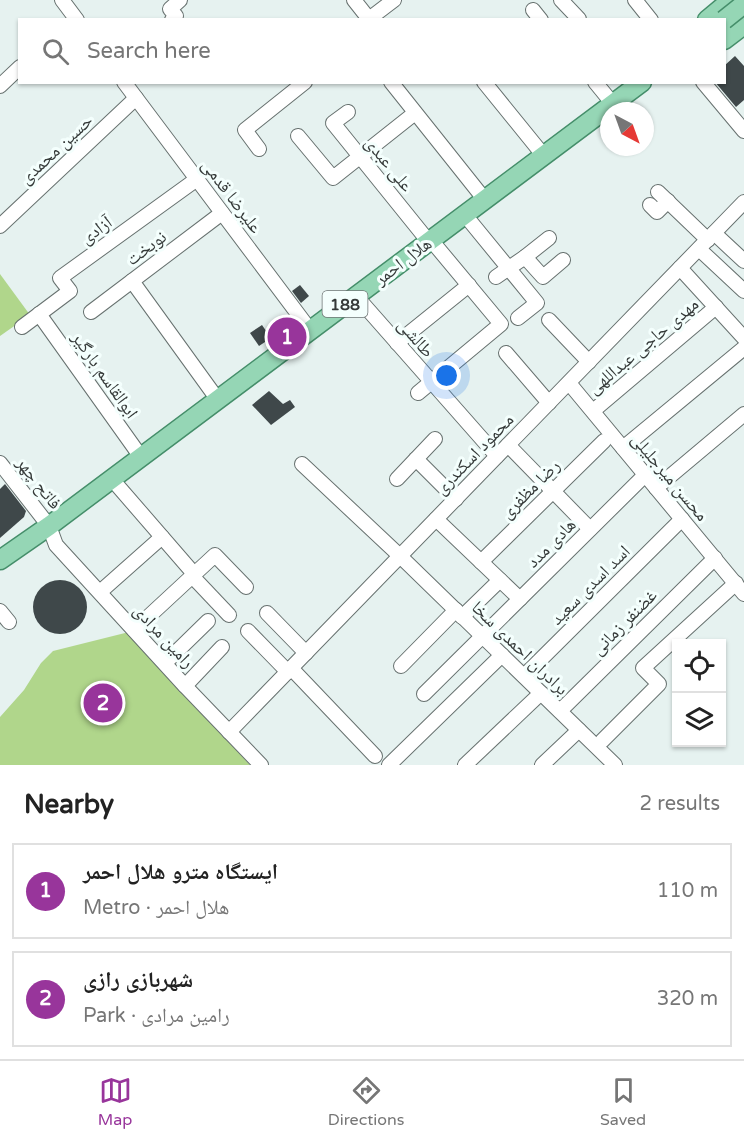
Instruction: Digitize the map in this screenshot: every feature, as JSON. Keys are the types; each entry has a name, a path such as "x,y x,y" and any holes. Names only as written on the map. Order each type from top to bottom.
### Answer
{"main road":[{"path":"708,18 731,0"},
{"path":"726,18 744,4"},
{"path":"726,38 744,25"},
{"name":"هلال احمر","path":"616,102 639,84"},
{"name":"هلال احمر","path":"49,526 600,114"},
{"name":"188","path":"0,560 49,526"}],"street":[{"path":"62,0 74,18"},
{"path":"174,18 176,16 170,9 180,0"},
{"path":"354,0 368,18"},
{"path":"370,18 394,0"},
{"path":"561,0 578,18"},
{"path":"635,0 649,18"},
{"path":"0,86 18,70"},
{"name":"علیرضا قدمی","path":"126,84 310,330"},
{"path":"259,149 245,130 303,84"},
{"path":"393,84 484,200"},
{"path":"486,84 544,156"},
{"path":"597,84 611,102"},
{"path":"705,84 744,131"},
{"name":"حسین محمدی","path":"0,226 136,98"},
{"name":"علی عبدی","path":"348,112 333,123 501,324 431,382"},
{"path":"298,136 333,178 415,113"},
{"name":"آزادی","path":"39,314 70,291 60,278 197,179"},
{"path":"650,205 657,212 663,197 707,241 744,291"},
{"name":"محمود اسکندری","path":"229,732 744,202"},
{"name":"نوبخت","path":"91,312 222,213"},
{"path":"465,215 502,273 537,303 518,318"},
{"path":"502,273 549,238"},
{"path":"707,241 744,261"},
{"path":"525,257 543,277 563,260"},
{"path":"680,268 744,338"},
{"path":"132,281 218,400"},
{"path":"397,343 469,285"},
{"name":"طالشی","path":"356,296 497,456"},
{"name":"مهدی حاجی عبداللهی","path":"592,411 716,308"},
{"path":"22,327 39,314"},
{"name":"ابوالقاسم بارگیر","path":"39,314 141,457"},
{"path":"549,320 589,362"},
{"path":"623,448 744,348"},
{"path":"506,352 549,403"},
{"path":"418,393 431,382"},
{"name":"محسن میرجلیلی","path":"569,383 740,588"},
{"path":"656,488 744,414"},
{"path":"397,479 435,439"},
{"name":"رضا مظفری","path":"481,562 604,441"},
{"path":"508,445 590,529"},
{"path":"416,459 456,499"},
{"name":"فاتح چهر","path":"0,463 49,526"},
{"name":"برادران احمدی سخا","path":"302,464 615,765"},
{"name":"هادی مدد","path":"424,694 645,475"},
{"path":"117,485 229,615"},
{"path":"436,519 520,599"},
{"name":"اسد اسدی سعید","path":"524,676 682,519"},
{"name":"رامین مرادی","path":"49,526 57,545 185,686 261,765"},
{"path":"100,592 162,537"},
{"path":"134,630 194,577 215,555 246,587"},
{"name":"غضنفر زمانی","path":"560,711 715,558"},
{"path":"401,666 500,580"},
{"path":"602,741 659,684 643,668 740,588"},
{"path":"267,614 306,652"},
{"path":"165,663 208,621"},
{"path":"248,631 375,756"},
{"path":"185,686 222,647"},
{"path":"389,765 502,655"},
{"path":"465,765 541,693"},
{"path":"542,765 579,730"}],"green space":[{"path":"0,274 30,315 0,336"},
{"path":"129,632 250,765 0,765 0,717 24,690 41,663 53,651"}],"building":[{"path":"735,56 744,66 744,100 736,107 717,84 726,84 726,64"},
{"path":"300,285 309,296 301,303 292,291"},
{"path":"262,325 271,338 259,346 250,333"},
{"path":"269,391 283,404 290,400 295,407 271,425 252,405"},
{"path":"5,484 26,511 24,517 0,538 0,489"},
{"path":"60,580 70,582 79,588 85,597 87,607 85,617 79,626 70,632 60,634 50,632 41,626 35,617 33,607 35,597 41,588 50,582"}],"place":[{"name":"ایستگاه مترو هلال احمر","path":"287,337"},
{"name":"شهربازی رازی","path":"103,703"}]}
